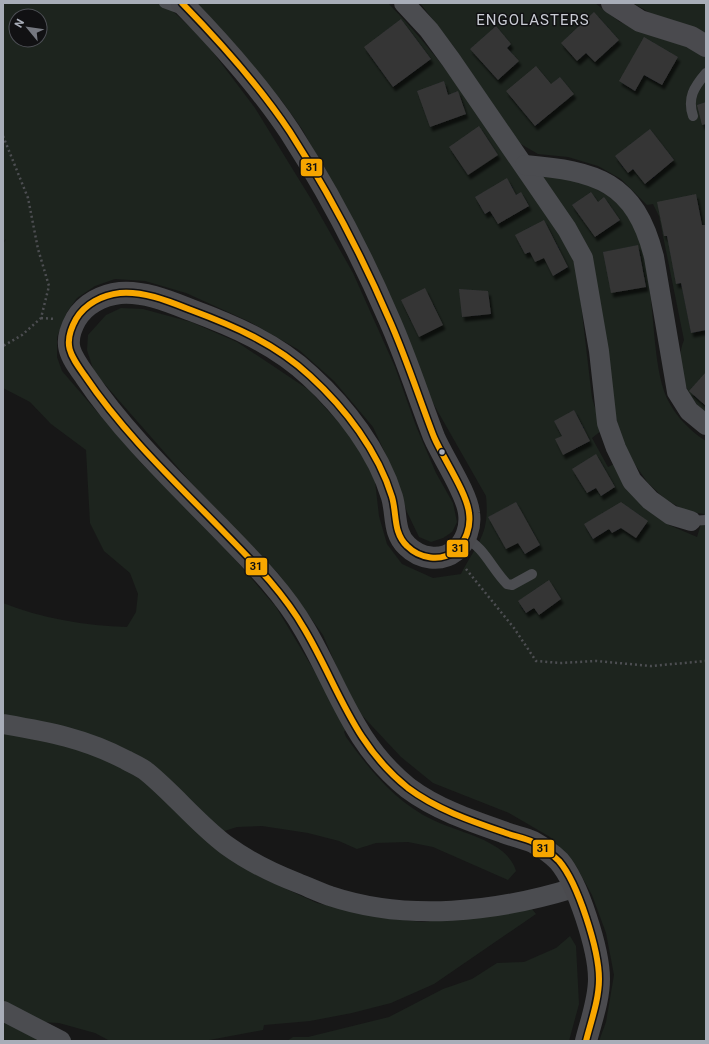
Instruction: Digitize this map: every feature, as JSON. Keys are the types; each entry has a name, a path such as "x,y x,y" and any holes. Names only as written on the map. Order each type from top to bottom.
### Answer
{"main road":[{"path":"612,3 640,21 691,37 706,46"},
{"path":"187,8 239,66 285,125 315,172 342,221 388,317 436,442 467,504 470,518 462,545 450,555 442,557 424,556 407,546 397,531 393,499 376,459 356,429 310,375 277,350 244,331 156,297 120,293 98,299 80,312 70,333 69,352 91,386 152,459 270,579 291,607 309,636 342,704 366,746 387,769 412,791 443,809 474,822 534,843 556,858 568,874 587,919 598,959 598,994 586,1041"}],"street":[{"path":"404,3 433,36 525,165 567,229 583,258 599,351 607,423 616,448 632,481 650,500 671,515 699,521"},
{"path":"525,165 565,168 604,182 618,191 640,217 649,238 654,257 677,392 689,411 706,425"},
{"path":"3,724 69,736 107,750 146,771 199,822 226,845 260,866 330,896 406,911 439,911 507,905 548,896 574,888"},
{"path":"3,1011 61,1041"}],"lane":[{"path":"164,3 187,8"},
{"path":"693,116 690,99 695,86 706,73"},
{"path":"465,538 472,542 483,553 507,584 512,585 532,574"}],"path":[{"path":"3,136 28,198 38,249 49,286 41,318 22,335 3,346"},
{"path":"450,555 470,572 514,628 536,661 560,663 596,661 651,666 706,661"}],"shaded area":[{"path":"3,3 164,3 203,39 255,108 311,199 353,273 395,367 416,426 436,473 453,503 457,522 452,532 443,538 431,542 419,537 407,512 391,466 373,427 334,381 299,350 250,322 186,293 145,281 115,279 95,286 77,298 67,312 57,337 57,357 62,371 142,464 220,542 276,607 324,687 340,675 323,635 278,573 216,511 94,372 87,350 88,335 106,315 121,308 143,309 191,322 237,342 309,390 354,439 375,481 379,516 387,544 402,564 433,578 461,574 477,546 484,530 487,510 486,496 433,403 336,191 302,129 282,101 196,3 388,3 414,31 461,90 483,120 567,246 577,270 592,398 602,430 592,438 608,467 614,464 641,505 669,525 697,537 704,514 686,511 665,499 648,483 631,459 622,439 613,408 604,325 543,178 545,175 561,178 591,187 605,194 623,210 636,232 644,257 649,284 658,367 664,391 671,406 681,419 699,437 706,441 706,1041 599,1041 606,1022 614,975 606,933 592,895 576,866 550,837 509,813 433,783 401,757 357,710 344,732 346,737 374,773 395,795 419,813 444,825 481,839 503,852 511,860 516,871 508,880 433,847 408,842 376,843 357,849 339,841 308,833 262,826 237,827 212,835 219,852 260,877 317,903 377,917 423,922 532,909 536,914 434,984 391,1003 352,1013 310,1021 264,1025 263,1030 204,1041 110,1041 95,1033 59,1023 41,1022 61,1041 3,1041 3,603 48,617 80,623 127,627 136,612 138,594 130,573 104,551 90,523 86,450 51,424 30,402 3,388 3,244 6,239 3,242"},
{"path":"420,3 595,3 620,22 684,44 706,57 706,414 693,398 683,380 680,360 684,340 659,216 653,204 647,205 621,179 598,166 568,157 538,154 519,143 454,47"},
{"path":"633,3 706,3 706,34 652,14"},
{"path":"570,936 576,946 579,1004 569,1041 287,1041 293,1037 308,1037 389,1017 443,989 472,979 497,963 524,962 556,948"}],"building":[{"path":"594,12 619,40 595,62 586,53 577,61 561,43"},
{"path":"401,19 431,59 393,87 364,47"},
{"path":"496,26 511,44 507,48 519,61 498,80 470,49"},
{"path":"644,37 678,57 662,85 644,75 635,91 619,81"},
{"path":"536,66 551,84 560,77 574,94 535,126 506,91"},
{"path":"444,81 448,95 458,91 466,114 430,127 417,91"},
{"path":"706,102 706,124 702,125 697,105"},
{"path":"479,126 498,155 468,175 449,147"},
{"path":"650,129 674,160 645,184 633,169 628,173 615,156"},
{"path":"507,178 516,195 521,192 529,206 498,224 490,211 485,214 475,197"},
{"path":"591,192 598,202 604,197 620,220 595,237 572,205"},
{"path":"696,194 702,225 705,225 706,232 706,330 691,333 681,283 676,284 667,236 664,236 657,202"},
{"path":"544,220 568,267 553,276 544,258 535,262 530,252 525,254 515,235"},
{"path":"638,245 646,287 611,293 603,252"},
{"path":"425,288 443,325 419,337 401,300"},
{"path":"459,289 488,291 491,314 462,317"},
{"path":"706,372 706,406 689,391"},
{"path":"574,410 590,441 563,455 555,439 562,436 554,421"},
{"path":"596,454 615,487 601,496 596,488 587,493 572,469"},
{"path":"516,502 540,545 525,554 518,543 506,549 488,517"},
{"path":"621,502 648,521 636,538 621,528 612,533 609,529 593,539 584,524"},
{"path":"549,580 561,599 539,615 534,608 526,613 518,601"}],"transit line":[{"name":"31","path":"182,3 211,33 266,98 304,154 343,223 395,333 434,437 464,496 469,513 469,524 465,539 455,551 443,557 437,558 431,558 418,554 407,546 399,535 397,529 394,503 386,480 369,447 348,416 323,388 297,365 269,345 239,329 156,297 129,293 113,294 101,298 89,305 76,319 69,336 72,355 75,362 99,396 131,435 254,563 276,588 305,630 360,734 373,753 389,771 408,788 430,802 466,819 533,842 559,861 566,871 580,900 591,935 598,967 598,995 586,1041"}],"district":[{"name":"ENGOLASTERS","path":"533,20"}]}
